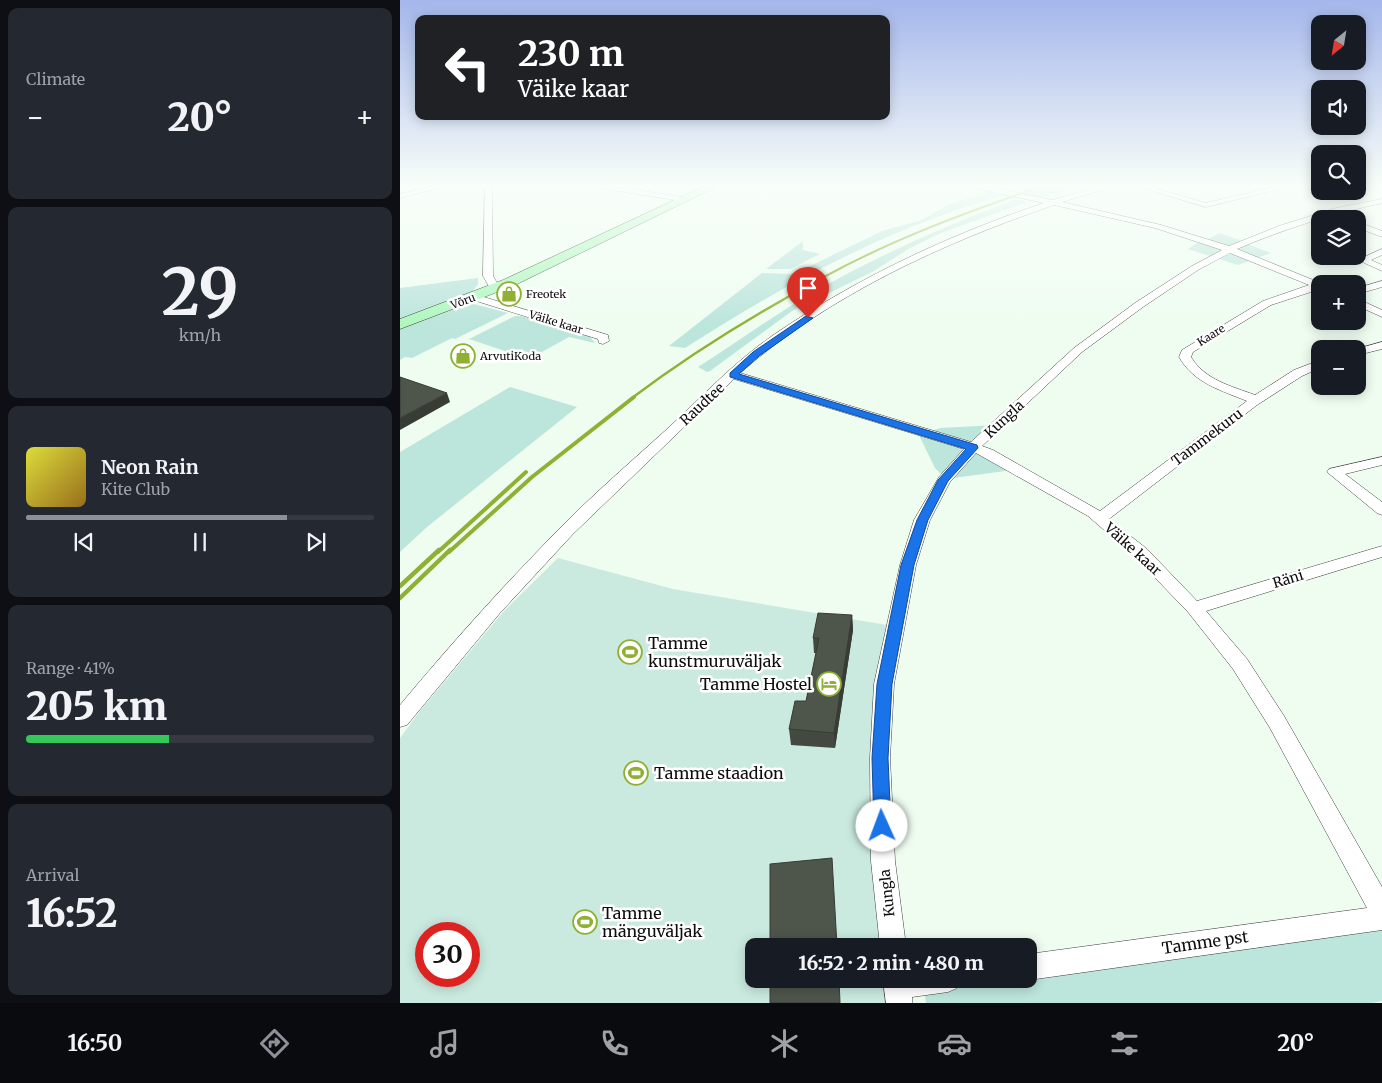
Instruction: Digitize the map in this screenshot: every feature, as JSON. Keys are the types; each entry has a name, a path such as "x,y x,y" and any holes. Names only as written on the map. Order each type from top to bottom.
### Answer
{"main road":[{"name":"Võru","path":"400,324 496,288 615,232"}],"street":[{"path":"488,232 488,276 496,288"},
{"name":"Raudtee","path":"400,719 456,650 554,543 756,354 782,335 871,281 973,232"},
{"path":"1177,232 1231,250 1311,282"},
{"name":"Kungla","path":"892,938 883,842 880,758 884,684 908,565 922,520 944,480 973,448 1078,350 1139,305 1195,268 1273,232"},
{"path":"1382,252 1363,260 1382,268"},
{"path":"1366,289 1382,284"},
{"name":"Kaare","path":"1256,400 1206,380 1189,366 1185,357 1188,350 1267,303 1311,289"},
{"name":"Väike kaar","path":"474,297 604,337 603,341"},
{"path":"1366,306 1382,314"},
{"path":"1366,350 1382,345"},
{"name":"Tammekuru","path":"1100,518 1256,400 1298,373 1311,368"},
{"name":"Väike kaar","path":"733,375 988,453 1100,518 1141,553 1194,608 1240,664 1277,722 1382,910"},
{"path":"1382,461 1334,472 1382,510"},
{"name":"Räni","path":"1194,608 1382,551"},
{"name":"Tamme pst","path":"1037,966 1382,918"}],"shaded area":[{"path":"880,232 900,232 791,285 685,348 669,346 762,273 790,274"},
{"path":"935,232 944,232 910,248 872,272 792,311 710,371 707,372 698,367 786,309 840,277"},
{"path":"1219,233 1271,253 1238,265 1188,249 1202,240 1205,241"},
{"path":"803,241 803,250 820,254 790,269 766,269"},
{"path":"478,278 478,284 472,292 400,319 400,288"},
{"path":"470,303 508,313 412,358 405,357 400,360 400,328"},
{"path":"515,316 521,316 590,337 595,343 569,337 529,359 469,339"},
{"path":"510,387 577,407 427,527 400,552 400,452"},
{"path":"997,425 973,447 1019,469 946,479 935,468 916,429 927,432 941,428"},
{"name":"Tamme staadion","path":"558,558 673,589 887,625 875,683 870,793 879,938 745,938 745,988 884,988 885,1003 400,1003 400,738 420,711 504,611"},
{"path":"1382,923 1382,1001 1371,1003 926,1003 924,988 1037,988 1037,971"}],"building":[{"path":"400,377 447,393 400,418"},
{"name":"Tamme Hostel","path":"818,613 852,615 834,733 789,729 795,701 806,701 819,638 813,638"},
{"path":"832,858 837,938 770,938 770,864"},
{"path":"770,988 839,988 840,1003 770,1003"}],"railway":[{"path":"822,278 920,232"},
{"path":"632,398 726,334 824,277"},
{"path":"449,552 532,477 634,397"},
{"path":"438,552 526,472"},
{"path":"400,586 439,550"},
{"path":"400,598 450,550"}],"place":[{"name":"Freotek","path":"509,294"},
{"name":"ArvutiKoda","path":"463,356"},
{"name":"Tamme kunstmuruväljak","path":"630,652"},
{"name":"Tamme Hostel","path":"829,684"},
{"name":"Tamme staadion","path":"636,773"},
{"name":"Tamme mänguväljak","path":"585,922"}],"route":[{"path":"808,318 775,339 733,375 973,448 944,480 922,520 908,565 884,684 880,758 882,826"}]}
